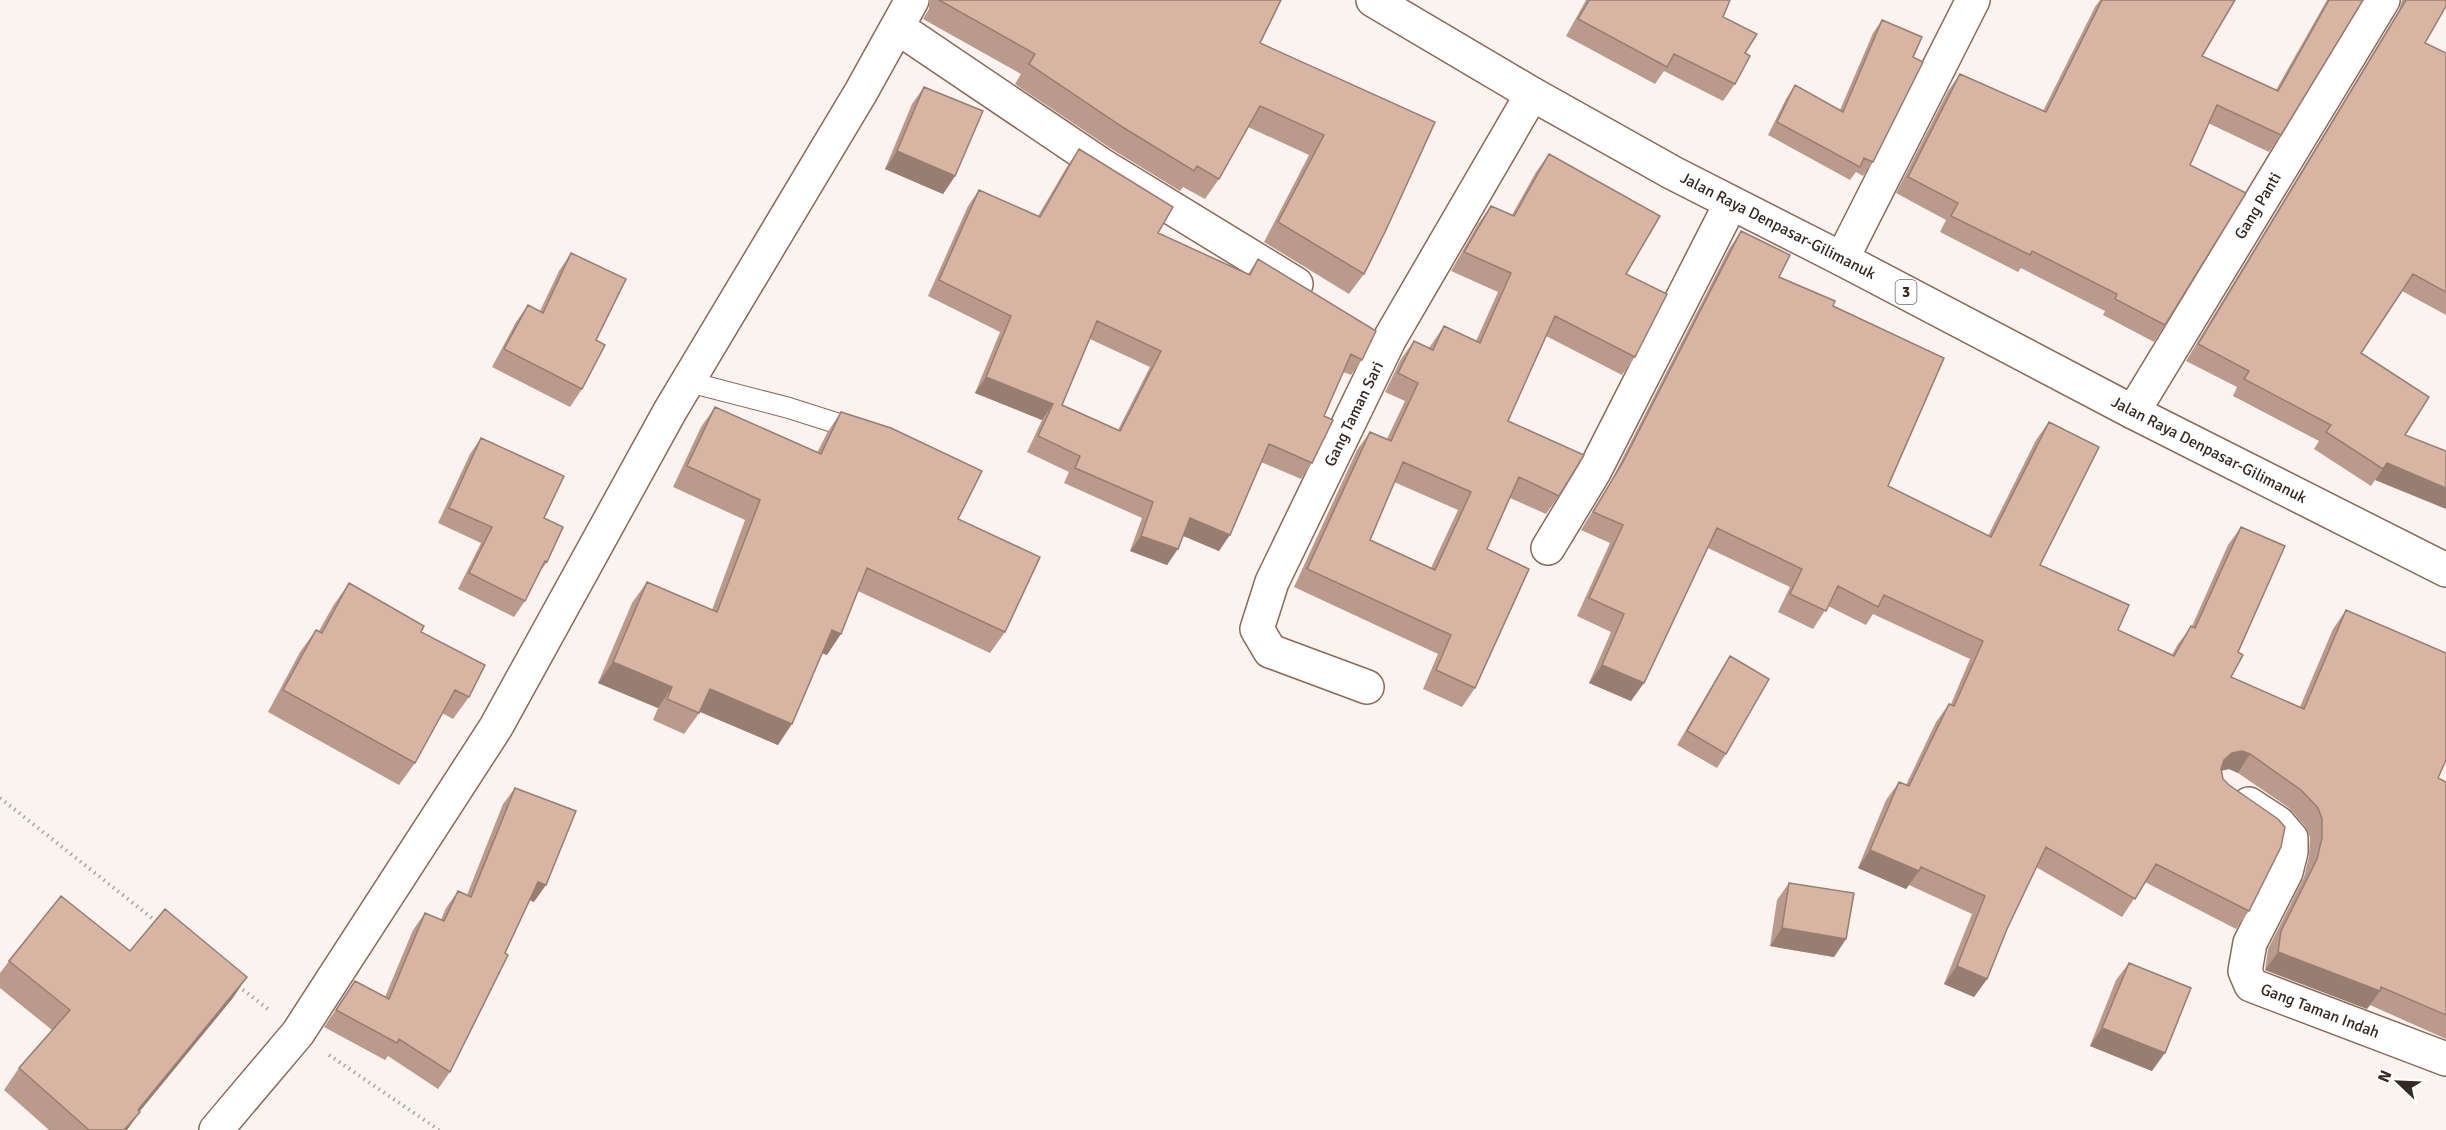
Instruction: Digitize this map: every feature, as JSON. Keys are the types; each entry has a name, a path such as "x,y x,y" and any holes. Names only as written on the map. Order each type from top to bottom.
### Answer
{"main road":[{"name":"Jalan Raya Denpasar-Gilimanuk","path":"1373,0 1532,94 1731,203 2133,412 2446,570"},
{"path":"1842,259 1973,0"},
{"name":"Gang Panti","path":"2133,412 2383,0"},
{"path":"216,1130 298,1033 496,727 665,421 861,92 904,13 1100,164 1319,298"},
{"name":"Gang Taman Sari","path":"1367,687 1270,651 1257,630 1272,582 1389,340 1532,94"},
{"path":"1548,548 1594,472 1630,397 1731,203"},
{"path":"1359,322 1389,340"},
{"name":"Gang Taman Indah","path":"2227,788 2278,823 2291,838 2291,852 2286,872 2250,943 2245,971 2251,985 2446,1059"}],"lane":[{"path":"689,382 789,408 876,436"}],"path":[{"path":"0,798 159,925"},
{"path":"233,982 298,1033 439,1130"}],"building":[{"path":"939,0 1281,0 1260,43 1435,122 1364,274 1278,222 1324,135 1260,106 1219,179 1197,166 1194,171 1124,128 1029,64 1035,54"},
{"path":"1589,0 1730,0 1723,17 1757,34 1745,53 1750,56 1735,84 1674,54 1667,67 1578,19"},
{"path":"2102,0 2235,0 2202,56 2278,91 2329,0 2363,0 2281,135 2217,105 2190,165 2246,193 2165,325 2115,299 2117,294 2032,251 2030,255 1951,216 1958,203 1908,177 1960,74 2046,112"},
{"path":"2406,0 2446,0 2446,6 2425,43 2446,53 2446,292 2413,274 2361,353 2429,397 2405,435 2446,451 2446,488 2387,463 2383,469 2326,432 2331,425 2244,379 2249,371 2198,344"},
{"path":"1882,20 1922,37 1913,57 1923,62 1873,162 1864,158 1860,167 1777,122 1795,85 1843,112"},
{"path":"924,87 983,111 955,176 897,151"},
{"path":"1079,149 1173,207 1158,233 1250,275 1258,259 1376,331 1362,360 1351,354 1324,416 1333,420 1312,463 1269,444 1230,535 1190,518 1178,549 1141,536 1153,502 1075,468 1080,456 1038,436 1053,404 986,377 1011,316 939,280 979,190 1040,217","holes":["1097,321 1161,351 1120,431 1062,405"]},
{"path":"1549,154 1660,216 1626,274 1667,294 1635,357 1555,316 1508,421 1584,455 1559,496 1519,477 1487,549 1529,569 1475,688 1436,670 1451,635 1307,569 1370,432 1391,441 1418,383 1398,373 1414,341 1433,350 1444,326 1480,343 1511,273 1464,252 1491,206 1514,216","holes":["1403,462 1471,492 1435,570 1370,540"]},
{"path":"1741,231 1790,255 1779,277 1835,301 1833,306 1944,358 1888,486 1991,537 2049,422 2099,447 2040,565 2129,605 2118,630 2174,656 2191,626 2195,628 2241,527 2285,546 2238,652 2243,655 2231,677 2304,709 2346,610 2446,653 2446,760 2438,778 2446,782 2446,1015 2381,987 2380,991 2278,952 2281,931 2317,859 2322,838 2322,819 2318,808 2301,790 2250,754 2242,751 2232,753 2224,760 2221,769 2223,779 2278,819 2285,827 2281,847 2249,911 2156,864 2135,899 2046,847 2007,929 1987,979 1957,966 1985,896 1921,867 1919,871 1870,850 1899,782 1909,786 1949,704 1954,706 1983,641 1884,595 1878,607 1838,586 1826,611 1790,594 1802,569 1717,528 1644,683 1602,665 1624,614 1589,598 1623,525 1593,512 1623,462"},
{"path":"571,253 626,279 596,340 605,345 582,389 504,349 528,305 543,313"},
{"path":"715,407 821,454 841,412 891,428 982,471 958,519 1040,557 1005,632 867,568 841,634 832,630 792,724 710,689 699,713 667,699 672,687 613,662 647,582 717,612 760,500 687,466"},
{"path":"481,438 564,476 544,518 563,527 525,601 469,573 492,527 449,508"},
{"path":"349,583 424,626 421,632 485,665 469,697 455,690 415,763 283,690 316,630 322,633"},
{"path":"1730,656 1769,679 1726,754 1687,731"},
{"path":"515,788 576,811 546,885 538,882 505,953 508,955 450,1072 399,1039 397,1043 336,1010 355,981 389,999 425,913 444,921 458,891 471,897"},
{"path":"1789,883 1854,893 1846,939 1782,928"},
{"path":"61,896 130,951 165,909 247,977 124,1130 89,1130 19,1068 70,1010 9,961"},
{"path":"2129,963 2191,988 2165,1053 2102,1028"}]}
